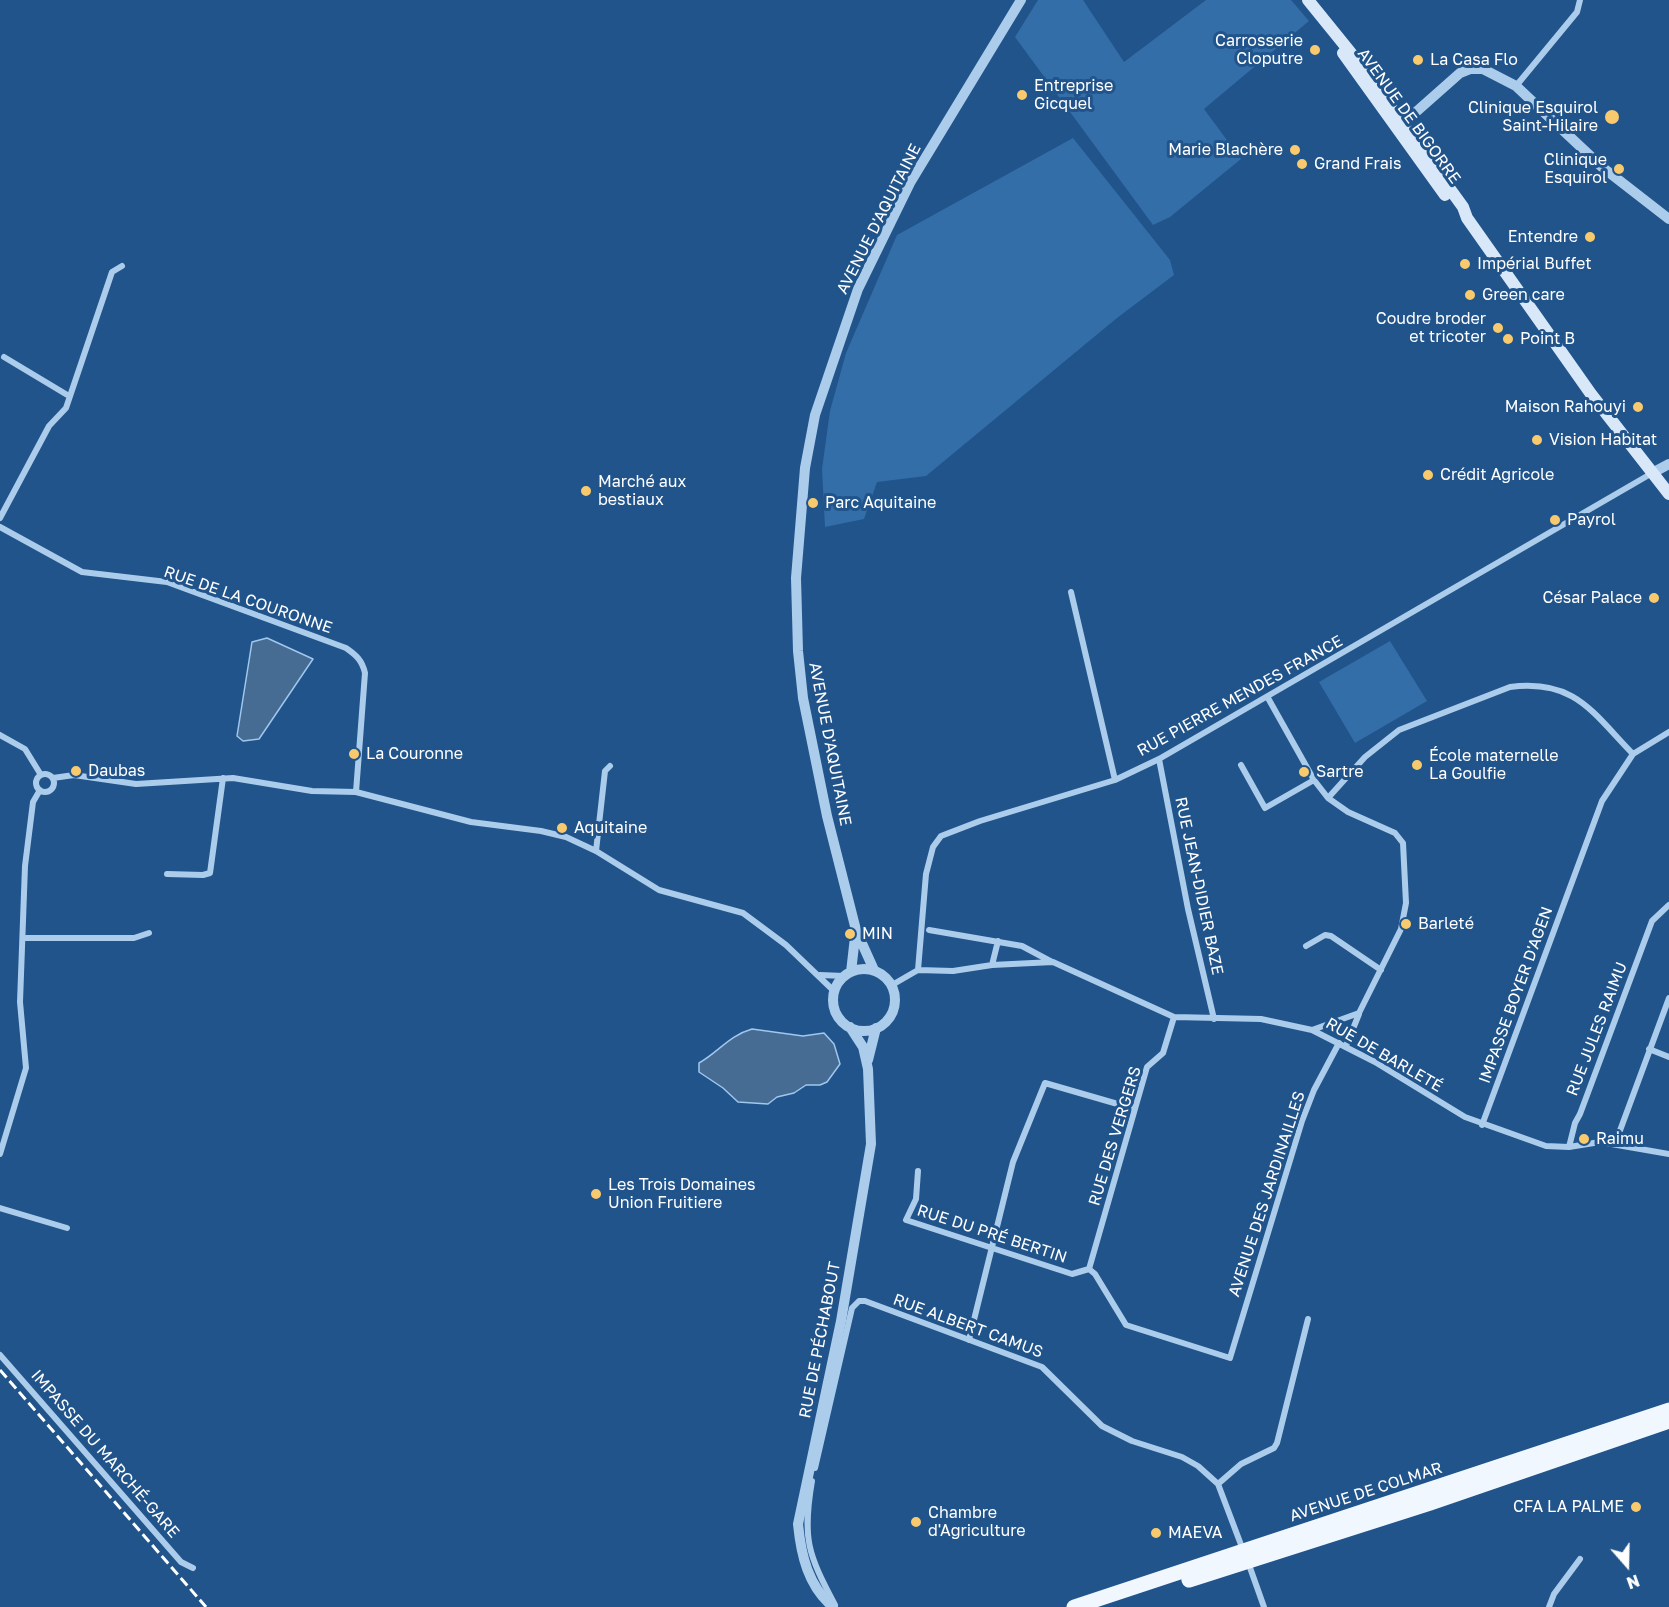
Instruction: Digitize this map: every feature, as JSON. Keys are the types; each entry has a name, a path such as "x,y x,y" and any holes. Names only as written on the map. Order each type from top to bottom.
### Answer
{"main road":[{"name":"AVENUE DE BIGORRE","path":"1308,0 1355,58 1401,125 1463,207 1467,218 1591,394 1669,494"},
{"name":"AVENUE DE BIGORRE","path":"1329,28 1361,81 1456,210 1467,218"},
{"path":"1361,81 1368,84 1401,125"},
{"name":"AVENUE DE COLMAR","path":"1074,1607 1669,1410"},
{"name":"AVENUE DE COLMAR","path":"1107,1607 1244,1552 1440,1499 1669,1421"}],"street":[{"name":"AVENUE D'AQUITAINE","path":"874,970 856,930 827,816 803,698 798,651 796,578 805,468 815,415 858,289 910,183 1021,0"},
{"path":"1516,86 1577,12 1580,0"},
{"path":"1401,125 1467,70 1483,69 1516,86 1602,167 1669,219"},
{"path":"0,518 49,426 66,408 112,272 122,266"},
{"path":"4,357 69,396"},
{"path":"1654,472 1669,464"},
{"name":"RUE PIERRE MENDES FRANCE","path":"918,970 926,874 933,847 940,836 980,821 1115,780 1159,759 1268,698 1654,472"},
{"name":"RUE DE LA COURONNE","path":"0,527 82,572 167,582 345,648 357,656 363,664 365,673 356,792"},
{"path":"1071,592 1115,780"},
{"path":"1328,798 1365,757 1399,730 1510,687 1529,684 1564,690 1589,708 1633,754 1669,732"},
{"name":"AVENUE DES JARDINAILLES","path":"1230,1358 1302,1121 1314,1090 1359,1013 1401,929 1406,903 1403,843 1395,832 1348,812 1328,798 1314,780 1268,698"},
{"path":"0,735 25,748 41,775"},
{"name":"IMPASSE BOYER D'AGEN","path":"1482,1125 1602,801 1633,754"},
{"name":"RUE JEAN-DIDIER BAZE","path":"1159,759 1188,909 1214,1019"},
{"path":"1241,765 1265,808 1314,780"},
{"path":"596,851 605,771 610,766"},
{"path":"40,790 36,782 41,775 48,774 53,778 74,775 136,784 223,778 312,791 356,792 471,822 541,831 566,837 596,851 659,890 743,913 820,975 835,992"},
{"path":"40,790 51,789 53,778"},
{"path":"167,874 203,875 210,873 223,778"},
{"path":"0,1154 26,1068 20,1013 26,848 33,802 40,790"},
{"name":"RUE JULES RAIMU","path":"1569,1147 1575,1123 1581,1114 1652,921 1669,905"},
{"name":"AVENUE D'AQUITAINE","path":"848,974 856,930"},
{"name":"RUE DE BARLETÉ","path":"929,930 1022,946 1174,1017 1261,1019 1312,1030 1342,1044 1482,1125 1546,1146 1569,1147 1593,1142 1614,1143 1669,1154"},
{"path":"23,938 134,938 149,933"},
{"path":"1306,946 1325,935 1331,936 1381,970"},
{"path":"992,965 998,941"},
{"name":"RUE DE BARLETÉ","path":"918,970 953,971 992,965 1053,962"},
{"path":"820,975 874,970 892,985 895,1005 891,1015 876,1028 859,1030 850,1027 837,1014 835,992 848,974"},
{"path":"892,985 918,970"},
{"path":"1614,1143 1669,998"},
{"path":"1312,1030 1359,1013"},
{"name":"RUE DES VERGERS","path":"1089,1269 1147,1067 1163,1053 1174,1017"},
{"name":"RUE DE PÉCHABOUT","path":"835,1607 816,1587 807,1571 798,1524 842,1321 872,1144 868,1069 863,1047 850,1027"},
{"name":"RUE DE PÉCHABOUT","path":"868,1069 872,1037 876,1028"},
{"path":"1649,1049 1669,1057"},
{"path":"969,1340 1013,1161 1045,1083 1135,1109"},
{"name":"RUE DU PRÉ BERTIN","path":"918,1171 916,1199 906,1220 991,1250 1072,1274 1089,1269 1095,1274 1126,1325 1230,1358"},
{"path":"0,1208 67,1228"},
{"name":"RUE ALBERT CAMUS","path":"835,1607 812,1560 807,1540 807,1519 814,1471 852,1308 859,1301 1042,1367 1102,1426 1132,1441 1182,1457 1198,1466 1218,1484 1264,1607"},
{"path":"1218,1484 1241,1464 1274,1448 1277,1443 1308,1319"},
{"name":"IMPASSE DU MARCHÉ-GARE","path":"0,1354 182,1562 193,1568"},
{"path":"1549,1607 1554,1594 1580,1559"}],"shaded area":[{"path":"1038,0 1083,0 1124,62 1206,0 1291,0 1309,21 1204,109 1241,159 1170,217 1153,225 1015,37"},
{"path":"1073,138 1170,260 1174,275 1117,318 926,476 877,482 864,519 825,527 822,469 830,411 846,353 897,235"},
{"path":"267,638 313,659 259,739 243,741 237,736 252,642"},
{"path":"1390,641 1427,701 1355,743 1319,682"},
{"path":"752,1029 803,1036 824,1033 834,1044 840,1064 827,1082 820,1085 806,1085 794,1093 777,1097 768,1104 738,1102 723,1088 699,1072 699,1063 730,1040"}],"railway":[{"path":"0,1370 206,1607"}],"place":[{"name":"Carrosserie Cloputre","path":"1315,50"},
{"name":"La Casa Flo","path":"1418,60"},
{"name":"Entreprise Gicquel","path":"1022,95"},
{"name":"Clinique Esquirol Saint-Hilaire","path":"1612,117"},
{"name":"Marie Blachère","path":"1295,150"},
{"name":"Grand Frais","path":"1302,164"},
{"name":"Clinique Esquirol","path":"1619,169"},
{"name":"Entendre","path":"1590,237"},
{"name":"Impérial Buffet","path":"1465,264"},
{"name":"Green care","path":"1470,295"},
{"name":"Coudre broder et tricoter","path":"1498,328"},
{"name":"Point B","path":"1508,339"},
{"name":"Maison Rahouyi","path":"1638,407"},
{"name":"Vision Habitat","path":"1537,440"},
{"name":"Crédit Agricole","path":"1428,475"},
{"name":"Marché aux bestiaux","path":"586,491"},
{"name":"Parc Aquitaine","path":"813,503"},
{"name":"Payrol","path":"1555,520"},
{"name":"César Palace","path":"1654,598"},
{"name":"La Couronne","path":"354,754"},
{"name":"École maternelle La Goulfie","path":"1417,765"},
{"name":"Daubas","path":"76,771"},
{"name":"Sartre","path":"1304,772"},
{"name":"Aquitaine","path":"562,828"},
{"name":"Barleté","path":"1406,924"},
{"name":"MIN","path":"850,934"},
{"name":"Raimu","path":"1584,1139"},
{"name":"Les Trois Domaines Union Fruitiere","path":"596,1194"},
{"name":"CFA LA PALME","path":"1636,1507"},
{"name":"Chambre d'Agriculture","path":"916,1522"},
{"name":"MAEVA","path":"1156,1533"}]}
